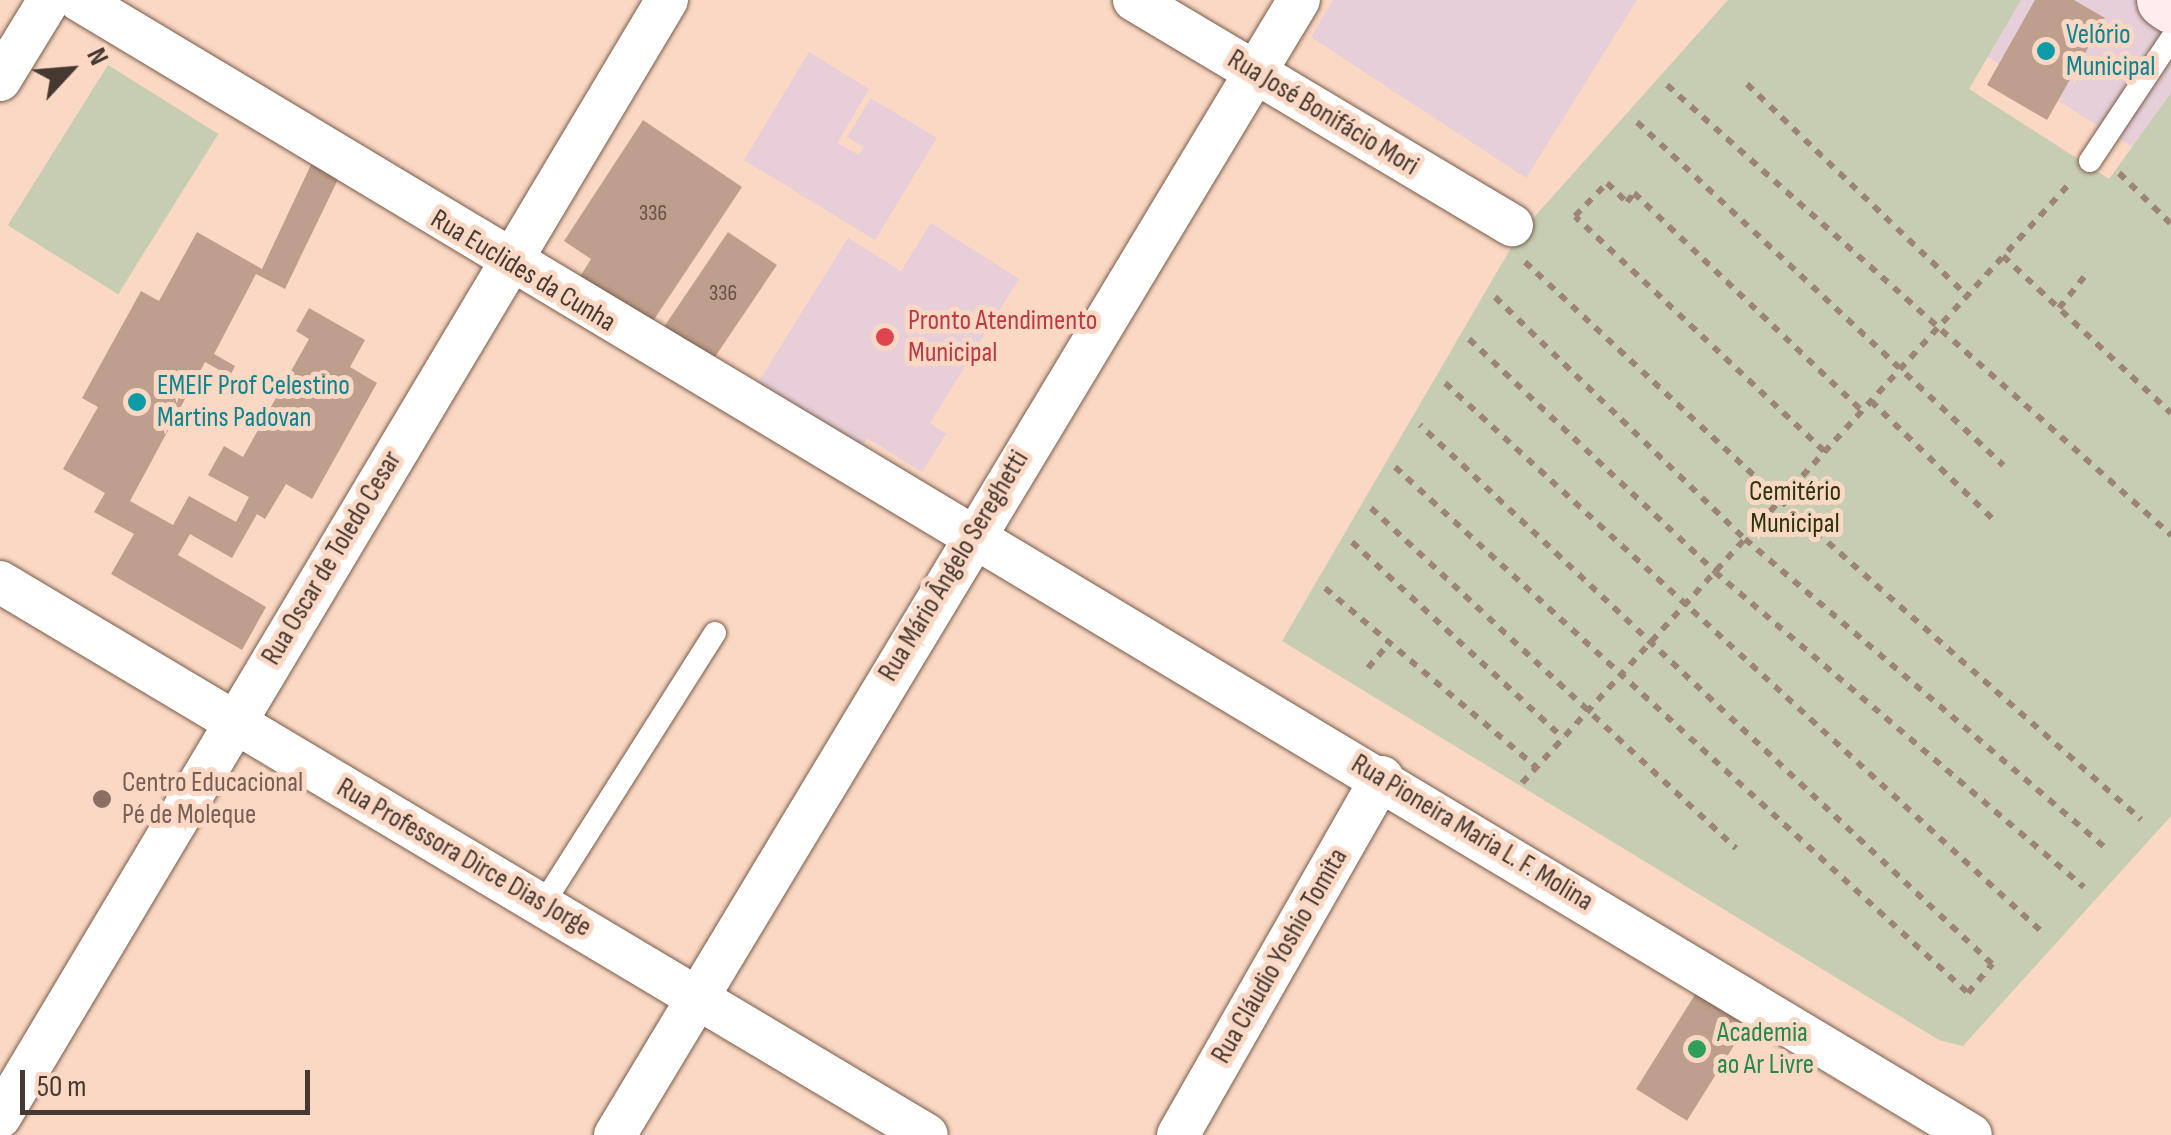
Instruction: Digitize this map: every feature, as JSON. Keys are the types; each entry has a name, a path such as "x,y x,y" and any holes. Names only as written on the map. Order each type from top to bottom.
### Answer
{"main road":[{"path":"2164,0 2171,5"}],"street":[{"path":"0,80 48,0"},
{"name":"Rua Euclides da Cunha","path":"79,0 970,538"},
{"name":"Rua Oscar de Toledo Cesar","path":"0,1117 667,0"},
{"name":"Rua José Bonifácio Mori","path":"1134,0 1256,73 1514,240"},
{"name":"Rua Mário Ângelo Sereghetti","path":"615,1135 970,538 1299,0"},
{"name":"Rua Pioneira Maria L. F. Molina","path":"970,538 1382,777 1920,1123 1970,1135"},
{"name":"Rua Professora Dirce Dias Jorge","path":"0,582 927,1135"},
{"name":"Rua Cláudio Yoshio Tomita","path":"1178,1135 1382,777"}],"lane":[{"path":"2093,156 2171,38"},
{"path":"543,904 715,632"}],"path":[{"path":"1748,84 1967,296"},
{"path":"1667,85 1936,330 2171,535"},
{"path":"1637,122 2004,465"},
{"path":"1522,782 2093,156 2171,224"},
{"path":"1825,452 1575,216 1607,184 1627,202 1634,193 1862,412"},
{"path":"1514,240 1780,500 2141,819"},
{"path":"2003,256 2171,413"},
{"path":"2059,308 2084,277"},
{"path":"1495,296 1745,539 2108,850"},
{"path":"1468,339 1715,572 2084,886"},
{"path":"1446,382 1684,606 2041,931"},
{"path":"1871,401 1994,520"},
{"path":"1396,468 1618,677 1968,993 1992,964 1648,644 1420,425"},
{"path":"1372,508 1736,848"},
{"path":"1352,542 1563,738"},
{"path":"1325,588 1536,767"},
{"path":"1368,668 1388,644"}],"shaded area":[{"path":"1333,0 1637,0 1526,178 1311,37"},
{"path":"1896,0 2171,0 2171,171"},
{"path":"809,52 869,89 837,143 859,155 864,147 847,137 871,98 937,138 875,240 744,160"},
{"name":"Pronto Atendimento Municipal","path":"931,223 1019,279 930,423 946,434 922,472 867,438 854,459 751,394 848,238 901,271"}],"green space":[{"name":"Cemitério Municipal","path":"1728,0 2021,0 1969,89 2109,179 2171,93 2171,816 1963,1046 1939,1040 1282,641 1519,234"},
{"path":"108,65 218,134 118,294 8,225"}],"building":[{"name":"Velório Municipal","path":"2035,0 2074,0 2105,18 2047,120 1987,85"},
{"path":"643,120 742,187 649,327 578,280 591,259 564,241"},
{"name":"EMEIF Prof Celestino Martins Padovan","path":"316,154 344,167 285,289 256,274 214,354 235,366 230,376 205,362 130,501 173,525 189,496 236,522 249,497 208,475 224,446 243,457 309,339 296,331 309,308 365,340 350,367 377,383 312,499 286,484 265,519 257,514 232,558 190,534 178,555 266,607 242,650 111,574 134,534 94,512 105,493 63,469 98,407 82,398 141,291 159,301 197,232 262,269"},
{"path":"728,232 777,265 711,362 663,329"},
{"name":"Academia ao Ar Livre","path":"1706,977 1757,1009 1687,1121 1636,1089"}],"place":[{"name":"Velório Municipal","path":"2046,51"},
{"name":"Pronto Atendimento Municipal","path":"885,337"},
{"name":"EMEIF Prof Celestino Martins Padovan","path":"137,402"},
{"name":"Centro Educacional Pé de Moleque","path":"102,799"},
{"name":"Academia ao Ar Livre","path":"1697,1049"}]}
